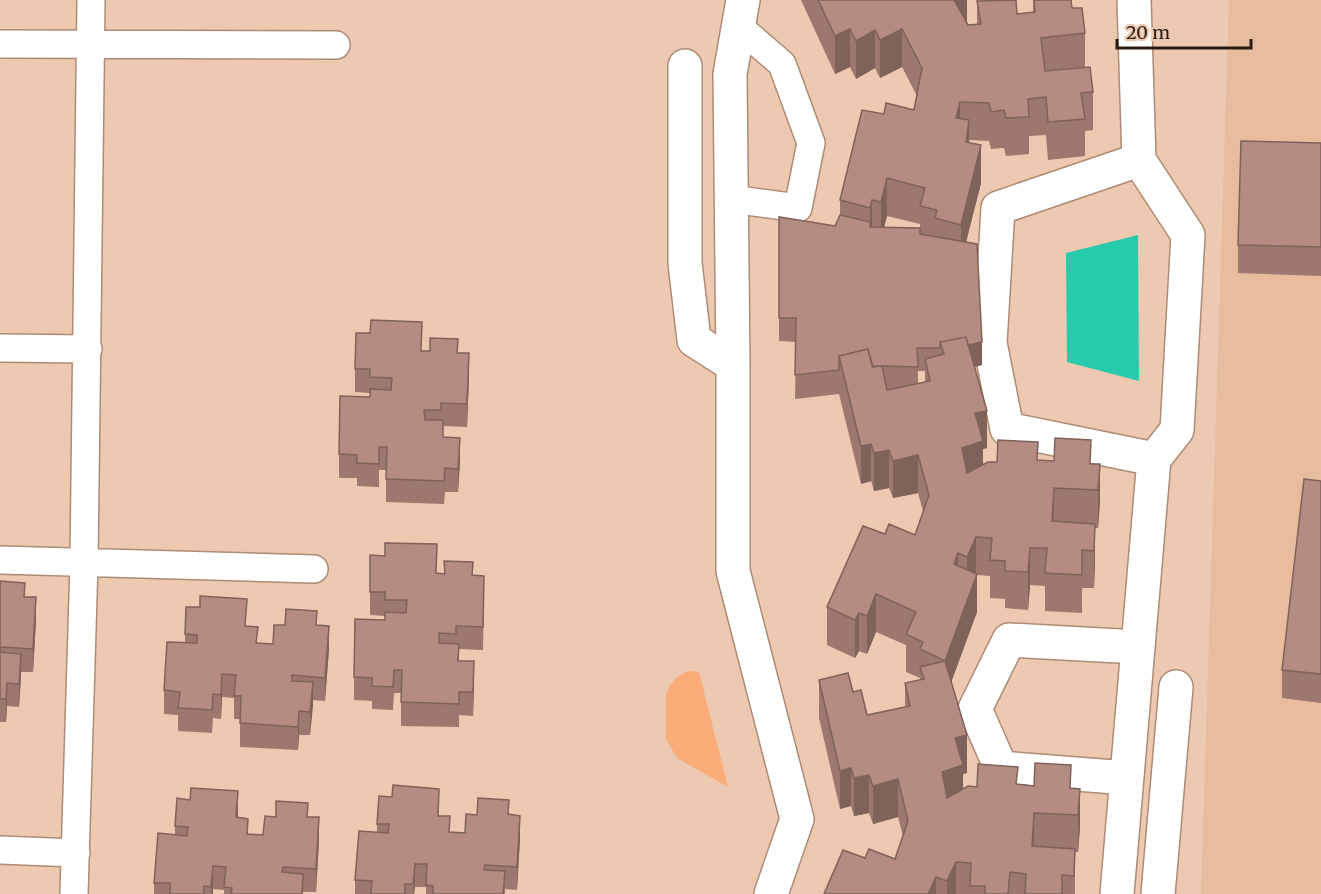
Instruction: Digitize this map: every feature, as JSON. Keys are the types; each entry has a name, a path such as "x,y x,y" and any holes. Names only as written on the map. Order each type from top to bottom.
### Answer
{"street":[{"path":"1117,894 1154,459 1177,430 1188,235 1139,160 1134,0"},
{"path":"1136,34 1155,0"},
{"path":"741,13 730,74 733,571 797,819 771,894"},
{"path":"685,66 685,263 694,340 733,365"},
{"path":"1139,160 998,208 990,343 1007,429 1154,459"},
{"path":"1127,778 1001,768 975,709 1009,640 1138,647"},
{"path":"1158,894 1176,687"}],"lane":[{"path":"74,894 84,563 92,0"},
{"path":"731,200 798,208 811,143 782,64 741,13"},
{"path":"0,44 336,45"},
{"path":"0,348 88,349"},
{"path":"0,560 314,569"},
{"path":"0,850 76,853"}],"shaded area":[{"path":"1229,0 1321,0 1321,894 1201,894"},
{"path":"688,671 699,672 728,787 677,758 666,739 666,695 670,685 677,677"}],"water":[{"path":"1138,235 1139,381 1067,362 1066,253"}],"building":[{"path":"818,0 954,0 968,25 981,24 977,1 1016,0 1017,14 1035,12 1034,0 1071,0 1072,8 1082,8 1085,33 1041,38 1045,71 1090,67 1093,92 1081,93 1085,119 1048,122 1046,97 1028,99 1029,117 1006,118 1004,110 991,112 989,103 960,102 956,118 969,120 966,142 981,145 961,225 935,218 937,210 920,206 925,188 887,178 881,202 872,200 870,208 840,200 862,110 884,114 886,103 914,110 922,68 902,29 880,40 875,30 856,41 850,29 835,36"},
{"path":"1241,141 1321,143 1321,247 1238,245"},
{"path":"840,215 870,222 870,227 920,228 920,234 977,244 982,342 968,345 966,337 940,342 940,348 917,348 918,367 872,366 868,349 839,356 839,370 795,375 796,318 779,318 779,217 835,226"},
{"path":"371,320 422,322 421,351 430,351 430,338 458,339 457,353 469,353 467,404 441,403 441,410 424,410 425,420 443,420 443,437 460,438 458,469 445,468 444,481 386,479 387,447 379,447 379,464 357,463 357,455 339,454 340,396 370,397 370,389 391,390 392,378 370,377 370,369 355,369 356,333 370,333"},
{"path":"966,337 987,411 975,413 983,441 962,448 967,473 988,462 997,462 998,440 1038,442 1037,460 1054,461 1055,438 1091,440 1090,464 1100,464 1098,490 1054,488 1052,521 1095,524 1094,551 1082,550 1082,575 1045,573 1047,548 1030,548 1028,572 1005,571 1005,561 990,560 992,538 976,537 967,557 958,553 954,564 977,574 945,661 920,649 923,642 906,634 916,612 876,594 867,616 859,613 855,620 827,607 863,526 885,534 889,524 915,535 929,495 918,455 893,461 889,450 874,453 871,444 861,446 839,356 868,349 873,367 882,366 887,390 930,381 925,359 944,354 940,342"},
{"path":"1304,479 1321,481 1321,674 1282,670"},
{"path":"385,543 437,544 436,573 445,574 444,561 473,562 472,575 484,576 483,627 456,626 456,634 439,633 439,643 459,644 458,661 474,661 473,692 459,692 459,704 401,702 402,670 394,670 393,687 372,686 372,678 354,677 355,619 385,620 385,612 406,613 407,600 385,600 385,592 370,592 370,555 385,556"},
{"path":"0,581 25,583 24,597 36,597 33,649 0,647"},
{"path":"200,596 247,599 245,626 258,627 256,643 273,644 274,625 285,625 286,609 317,611 316,625 329,626 325,678 292,675 292,681 313,682 310,712 299,711 298,727 240,723 241,696 234,696 236,675 222,674 221,695 213,694 212,710 178,708 180,692 164,690 167,642 197,643 197,635 185,634 186,607 200,607"},
{"path":"0,652 21,654 19,684 7,683 6,699 0,699"},
{"path":"945,661 967,735 955,738 963,765 942,772 947,798 968,786 977,787 978,764 1018,767 1016,784 1034,786 1035,763 1071,765 1070,788 1080,789 1078,815 1034,813 1032,846 1075,849 1074,876 1062,875 1062,894 1025,894 1026,874 1010,872 1008,894 985,894 985,886 970,886 971,863 956,862 947,881 936,877 928,894 824,894 843,850 865,858 869,849 895,859 908,821 898,779 873,786 869,775 854,778 851,768 840,771 819,680 848,673 853,692 861,690 867,715 910,706 905,683 924,679 920,667"},
{"path":"393,785 439,789 438,816 450,816 449,832 465,833 466,814 477,815 478,798 509,800 508,814 520,816 517,867 485,865 484,870 505,871 503,894 433,894 433,886 426,885 427,864 415,864 413,884 405,884 405,894 371,894 372,881 355,880 359,831 388,833 389,824 377,824 379,796 392,797"},
{"path":"191,788 238,791 236,817 248,819 247,834 263,835 265,816 276,817 276,801 308,803 307,817 319,817 316,869 283,867 282,872 303,874 302,894 231,894 232,888 224,887 226,867 213,866 211,887 204,886 204,894 170,894 170,883 154,883 158,833 187,836 188,827 175,826 177,798 190,800"}]}
